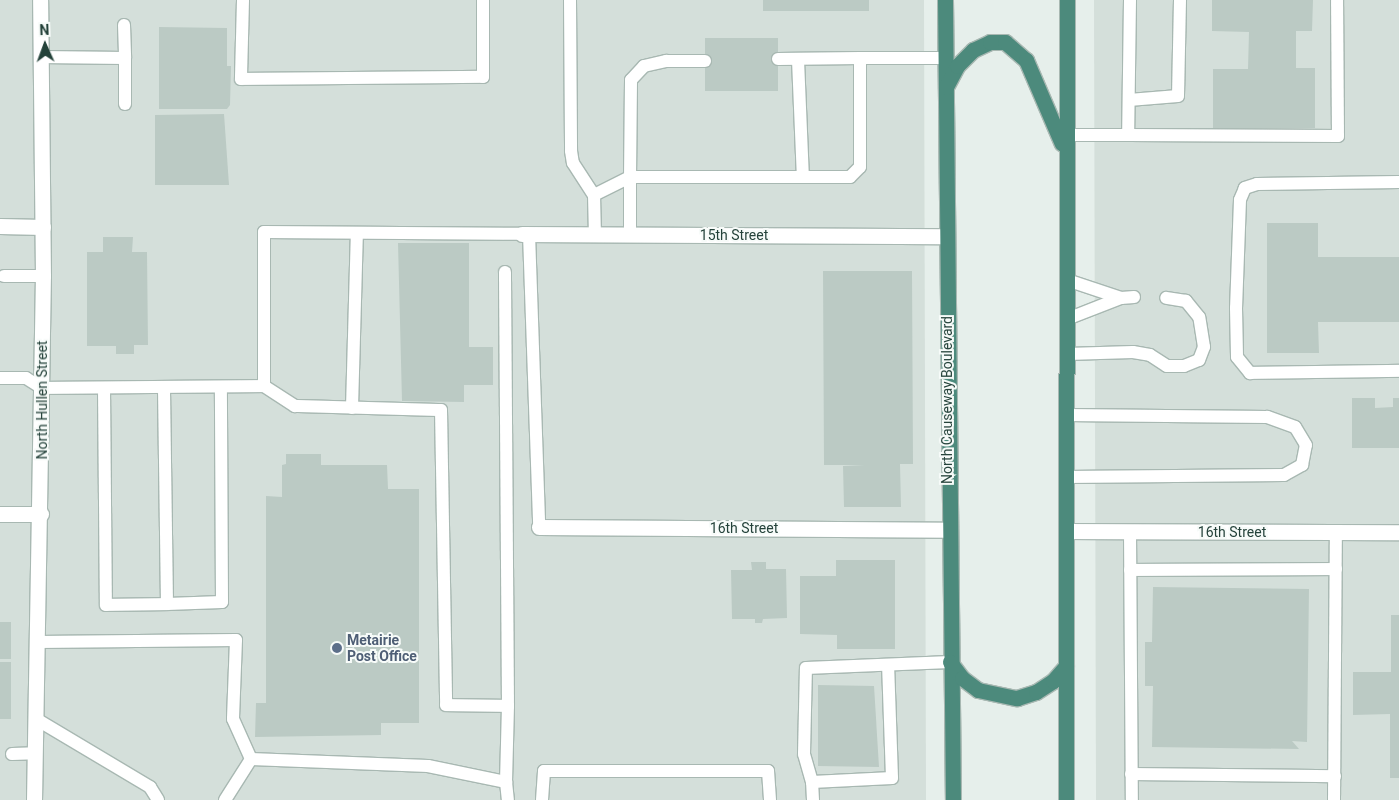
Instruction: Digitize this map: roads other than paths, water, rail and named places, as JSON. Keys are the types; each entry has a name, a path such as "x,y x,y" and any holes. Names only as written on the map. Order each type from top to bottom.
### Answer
{"highway":[{"name":"North Causeway Boulevard","path":"946,0 948,530 953,800"},
{"path":"1066,800 1067,280 1065,142 1067,0"},
{"path":"945,89 957,66 973,50 990,42 1005,42 1026,60 1065,142"},
{"path":"950,662 962,678 978,690 1017,698 1036,692 1053,681 1066,666"}],"street":[{"name":"North Hullen Street","path":"34,800 41,514 44,227 40,0"},
{"path":"0,226 44,227"},
{"name":"15th Street","path":"526,234 946,236"},
{"path":"0,514 41,514"},
{"name":"16th Street","path":"539,527 948,530"},
{"name":"16th Street","path":"1066,531 1399,532"}],"lane":[{"path":"243,0 241,79 483,78 483,0"},
{"path":"570,0 571,151 574,163 594,195 595,235"},
{"path":"1128,135 1130,0"},
{"path":"1129,100 1178,96 1180,0"},
{"path":"1065,142 1128,135 1338,136 1337,0"},
{"path":"124,24 125,104"},
{"path":"41,56 125,58"},
{"path":"594,195 630,177 850,177 860,167 860,58"},
{"path":"778,60 945,58"},
{"path":"798,60 803,177"},
{"path":"630,235 631,80 644,66 666,61 705,61"},
{"path":"1399,182 1256,184 1245,188 1240,200 1236,308 1237,357 1250,373 1399,371"},
{"path":"264,386 264,232 526,234 539,527"},
{"path":"352,408 357,233"},
{"path":"505,272 508,706 506,782 508,800"},
{"path":"4,276 43,276"},
{"path":"1067,280 1127,297 1067,319"},
{"path":"1066,354 1133,352 1150,355 1168,366 1184,366 1199,360 1204,347 1199,317 1186,300 1166,298"},
{"path":"0,378 26,378 42,388 264,386 295,406 441,410 446,705 508,706"},
{"path":"164,387 167,604"},
{"path":"104,388 106,605 222,602 221,387"},
{"path":"1066,416 1267,417 1296,427 1306,445 1302,465 1284,475 1066,477"},
{"path":"1130,532 1132,800"},
{"path":"1334,800 1336,532"},
{"path":"1130,570 1336,569"},
{"path":"38,642 236,640 233,719 251,759"},
{"path":"813,800 812,782 804,754 806,668 950,662"},
{"path":"812,782 892,778 888,666"},
{"path":"36,719 150,788 158,800"},
{"path":"12,754 35,753"},
{"path":"251,759 428,766 506,782"},
{"path":"225,800 251,759"},
{"path":"542,800 544,772 768,771 770,800"},
{"path":"1132,774 1335,776"}],"place":[{"name":"Metairie Post Office","path":"337,648"}]}
